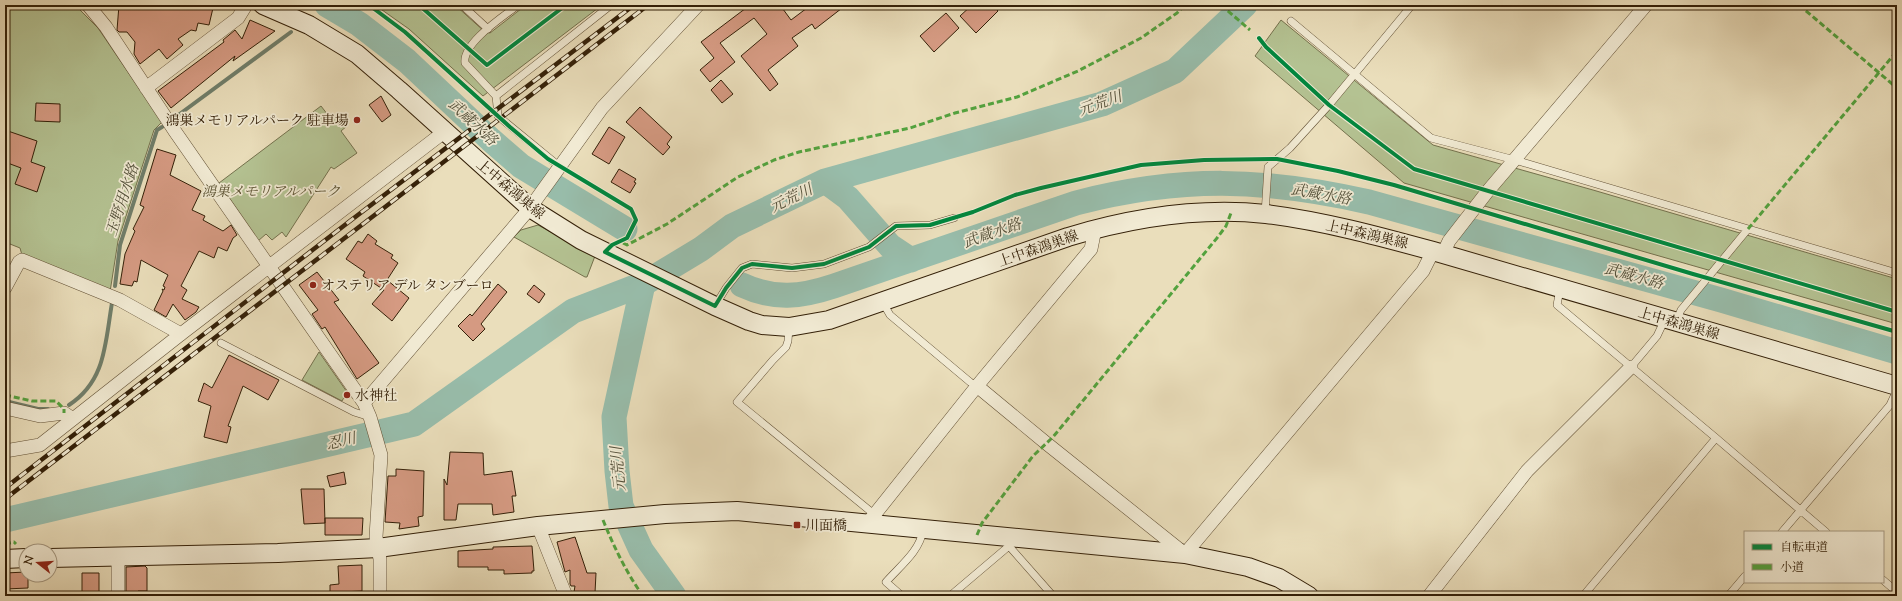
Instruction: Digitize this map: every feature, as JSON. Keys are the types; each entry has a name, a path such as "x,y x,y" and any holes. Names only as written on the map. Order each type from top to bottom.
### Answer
{"main road":[{"name":"上中森鴻巣線","path":"263,5 309,25 357,54 399,90 444,132 534,202 558,226 610,255 710,304 736,316 762,324 789,327 829,320 883,303 1095,229 1136,220 1170,215 1211,213 1265,206 1366,232 1442,248 1560,288 1674,317 1897,386"},
{"path":"58,558 278,553 378,548 538,526 665,514 737,511 871,520 923,530 1009,542 1185,554 1248,567 1279,578 1309,596"},
{"path":"5,559 18,558"}],"street":[{"path":"88,5 106,28 268,267 364,403 370,417 381,456 376,537 380,559 380,596"},
{"path":"146,88 238,18 246,5"},
{"path":"364,403 534,202 598,114 622,85 698,5"},
{"path":"977,386 1185,554 1423,271 1487,192 1646,5"},
{"path":"5,451 40,445 181,334 444,132"},
{"path":"871,520 977,386 1091,249 1095,229"},
{"path":"7,280 22,260 120,300 181,334"},
{"path":"1429,596 1527,471 1631,367"},
{"path":"5,408 40,416 64,412 73,419"},
{"path":"538,526 566,596"},
{"path":"118,556 118,596"}],"lane":[{"path":"462,5 488,29"},
{"path":"518,5 488,29 468,50 465,63 496,96 498,116 557,170"},
{"path":"496,96 611,5"},
{"path":"1265,206 1268,167 1290,148 1412,5"},
{"path":"1291,20 1431,138 1515,160 1897,273"},
{"path":"710,304 726,288 742,268 752,264 792,268 824,264 869,247 896,226 930,225 954,218"},
{"path":"1631,367 1748,229"},
{"path":"1560,288 1557,305 1825,531"},
{"path":"883,303 890,315 970,382 977,386"},
{"path":"789,327 786,347 772,360 737,402 871,520"},
{"path":"221,343 354,412 370,417"},
{"path":"1783,531 1890,405 1897,390"},
{"path":"1583,596 1716,438"},
{"path":"902,596 886,582 917,548 921,540 923,530"},
{"path":"950,596 1009,542 1053,596"},
{"path":"1728,596 1744,577"},
{"path":"1884,581 1897,592"}],"green space":[{"path":"5,5 75,5 98,28 162,122 154,130 118,241 110,292 22,255 20,248 5,242"},
{"path":"375,5 455,5 485,32 490,33 526,5 602,5 483,96 409,29"},
{"path":"1281,20 1433,145 1897,279 1897,324 1404,183 1255,56"},
{"name":"鴻巣メモリアルパーク","path":"321,106 331,119 339,113 341,114 343,122 347,122 347,126 341,131 357,153 334,169 331,167 286,237 282,232 272,240 266,234 258,241 219,183"},
{"path":"538,225 595,256 587,277 514,237 521,230"},
{"path":"319,352 347,392 342,401 302,380"}],"building":[{"path":"119,5 197,5 213,8 209,25 198,23 196,31 191,30 178,39 183,45 167,59 159,49 140,64 134,54 135,42 127,32 119,32 117,30"},
{"path":"750,5 762,5 766,10 771,5 780,5 791,20 811,5 846,5 815,29 812,24 792,38 798,46 768,70 778,84 770,91 741,56 767,34 754,18 720,43 735,62 710,82 700,70 714,58 701,42"},
{"path":"972,5 993,5 998,11 976,33 960,16"},
{"path":"946,13 959,28 934,52 920,36"},
{"path":"250,20 275,31 233,61 235,56 171,108 158,91 224,42 223,40 235,30 242,39"},
{"path":"721,80 733,94 722,103 711,90"},
{"path":"381,96 391,115 382,122 369,105"},
{"path":"36,103 60,104 60,122 35,121"},
{"path":"640,107 672,137 667,144 670,147 663,155 626,122"},
{"path":"609,127 625,137 609,164 592,154"},
{"path":"5,130 37,141 31,162 45,167 37,192 15,184 21,168 5,162"},
{"path":"157,149 176,155 170,175 201,191 192,210 205,216 203,220 223,231 231,225 237,235 233,238 227,251 218,247 214,258 199,251 181,286 187,290 182,299 199,307 196,312 185,320 173,304 166,317 154,310 163,291 162,289 164,290 165,287 163,286 168,275 141,260 137,282 134,281 132,286 120,284 125,254 135,231 133,229 144,207 140,205"},
{"path":"619,169 636,179 634,182 636,183 630,193 611,182"},
{"path":"368,234 377,241 375,244 393,255 391,258 398,263 387,280 409,298 392,321 372,304 384,290 363,276 365,272 346,259 358,241 362,243"},
{"path":"317,272 339,300 334,302 379,363 357,379 325,327 322,329 312,314 318,310 299,285"},
{"path":"498,284 507,292 481,324 485,329 473,341 458,326 470,314 472,316"},
{"path":"534,285 545,294 539,303 527,294"},
{"path":"229,355 279,380 268,400 243,386 228,426 231,427 227,443 204,437 211,406 198,401 204,383 212,388"},
{"path":"450,452 483,453 484,475 512,471 516,496 512,496 514,512 493,515 492,504 458,504 456,520 444,520 444,479 447,485"},
{"path":"396,469 424,471 423,516 418,517 419,526 399,529 400,523 385,522 388,476 396,476"},
{"path":"344,472 346,484 330,487 327,476"},
{"path":"301,489 324,489 325,523 304,524"},
{"path":"325,518 363,518 362,535 325,535"},
{"path":"575,537 587,573 596,573 595,593 574,592 575,586 571,586 570,584 570,570 565,572 557,542"},
{"path":"532,546 534,571 532,571 532,573 504,574 504,570 488,570 488,567 458,567 458,551 493,549 493,547"},
{"path":"362,565 362,591 341,592 342,596 330,596 330,585 339,584 338,566"},
{"path":"145,566 147,568 147,591 138,591 138,596 126,596 126,567"},
{"path":"18,572 18,583 28,583 28,588 5,589 5,573"},
{"path":"82,573 99,573 99,593 82,594"}],"waterway":[{"name":"武蔵水路","path":"327,5 359,24 407,61 491,140 521,166 625,229"},
{"name":"忍川","path":"5,520 414,424 573,311 643,284 701,249 732,226 825,181 1102,104 1175,71 1245,5"},
{"name":"玉野用水路","path":"177,116 291,32"},
{"name":"玉野用水路","path":"115,286 120,245 157,130 162,127"},
{"path":"825,181 848,198 890,246 911,260"},
{"name":"武蔵水路","path":"742,285 754,290 776,295 810,293 1076,203 1114,194 1187,184 1222,183 1257,185 1293,188 1369,202 1721,300 1897,352"},
{"name":"元荒川","path":"643,284 614,417 617,471 621,506 641,550 674,596"},
{"name":"玉野用水路","path":"69,405 90,385 97,373 105,347 112,303"},
{"name":"玉野用水路","path":"5,401 38,409 48,409"}],"railway":[{"path":"5,488 350,221 634,5"},
{"path":"5,499 648,5"}],"marked path":[{"path":"623,243 627,245 667,224 738,177 774,160 799,152 910,128 955,113 1017,97 1078,71 1141,38 1177,13 1181,9 1176,5"},
{"path":"1221,5 1250,30"},
{"path":"1799,5 1897,88"},
{"path":"1748,229 1897,51"},
{"path":"977,535 982,523 1033,456 1053,437 1217,238 1226,226 1231,213"},
{"path":"5,395 32,401 56,401 64,409 64,413"},
{"path":"603,520 621,559 643,596"},
{"path":"5,544 14,542 16,544"}],"cycle path":[{"path":"369,5 405,32 510,127 548,159 631,209 636,220 627,238 612,245 605,252 715,306 726,288 742,268 752,264 792,268 824,264 869,247 896,226 930,225 973,212 1015,195 1041,188 1141,165 1204,160 1277,159 1338,171 1394,185 1693,274 1897,332"},
{"path":"419,5 487,65 566,5"},
{"path":"1259,38 1266,47 1329,105 1414,169 1897,312"}],"place":[{"name":"鴻巣メモリアルパーク 駐車場","path":"357,120"},
{"name":"オステリア デル タンブーロ","path":"313,285"},
{"name":"水神社","path":"347,395"},
{"name":"川面橋","path":"797,525"}]}
